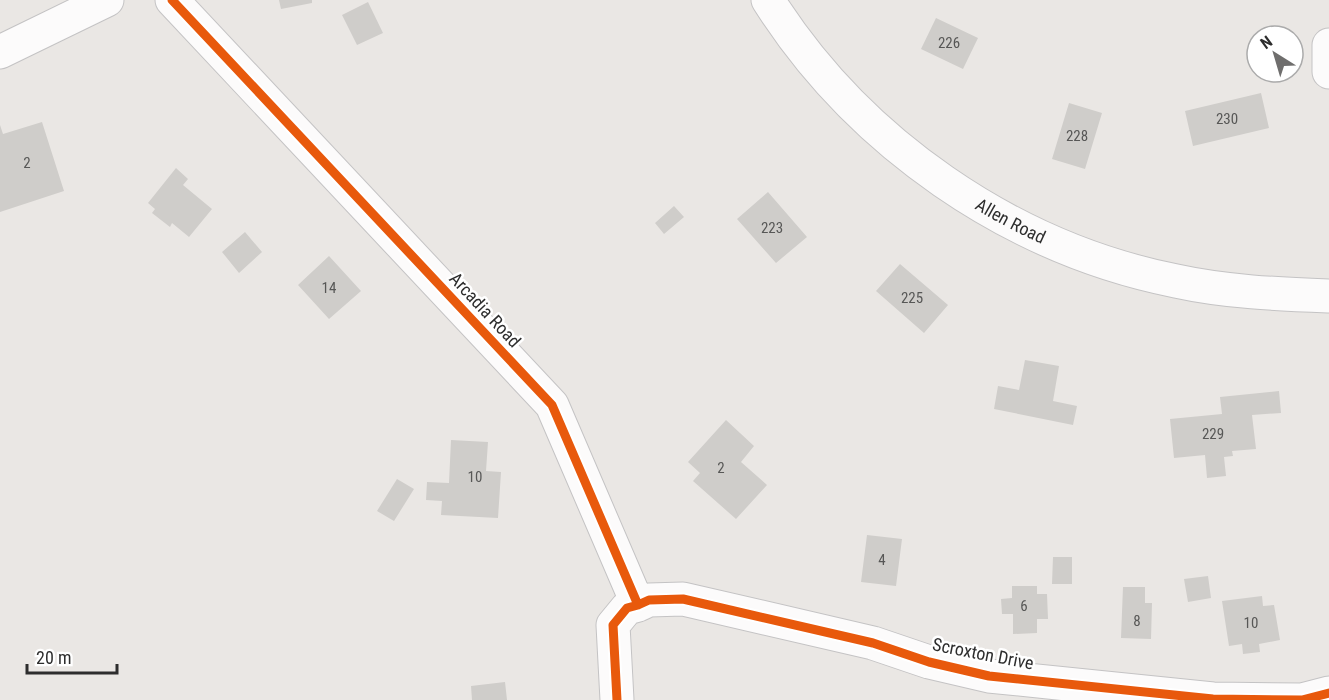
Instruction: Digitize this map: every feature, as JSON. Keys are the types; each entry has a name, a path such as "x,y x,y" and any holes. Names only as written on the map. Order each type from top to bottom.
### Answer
{"street":[{"path":"0,52 107,0"},
{"name":"Arcadia Road","path":"172,0 552,405 638,605"},
{"name":"Allen Road","path":"768,0 786,29 826,76 868,120 905,154 956,190 1029,231 1137,272 1175,281 1212,288 1329,296"},
{"path":"1329,45 1329,72"},
{"name":"Scroxton Drive","path":"638,605 649,600 683,599 873,643 929,662 989,676 1213,699 1302,700 1329,693"},
{"path":"617,700 613,625 627,608 638,605"}],"building":[{"path":"279,0 312,0 312,3 281,9"},
{"path":"368,2 383,33 357,45 342,15"},
{"path":"936,18 978,38 963,69 921,49"},
{"path":"1261,93 1269,128 1193,146 1185,111"},
{"path":"1069,103 1102,113 1085,169 1052,159"},
{"path":"42,122 64,191 0,212 0,125 3,134"},
{"path":"176,168 188,179 183,185 212,209 189,237 172,223 170,227 152,213 155,209 148,203"},
{"path":"768,192 807,237 776,263 737,219"},
{"path":"674,206 684,217 664,234 655,223"},
{"path":"245,232 262,252 239,273 222,252"},
{"path":"329,256 361,291 329,319 298,285"},
{"path":"900,264 948,305 924,333 876,291"},
{"path":"1025,360 1059,366 1053,401 1077,406 1073,425 994,409 998,386 1019,390"},
{"path":"1279,391 1281,413 1252,415 1256,449 1232,451 1233,456 1224,457 1226,476 1207,478 1205,455 1174,458 1170,419 1222,414 1220,397"},
{"path":"726,420 754,446 741,462 767,485 736,519 693,481 700,473 688,462"},
{"path":"451,440 488,442 486,471 501,472 498,518 441,515 442,501 426,500 427,482 449,483"},
{"path":"397,479 414,489 394,521 377,511"},
{"path":"867,535 902,539 896,586 861,582"},
{"path":"1053,557 1072,557 1072,584 1052,584"},
{"path":"1208,576 1211,598 1188,602 1184,579"},
{"path":"1012,586 1037,586 1037,594 1047,594 1048,619 1037,619 1037,633 1013,634 1013,614 1002,614 1001,599 1012,598"},
{"path":"1123,587 1145,587 1145,603 1152,603 1151,639 1121,638"},
{"path":"1262,596 1263,606 1274,605 1280,640 1259,644 1260,652 1243,654 1242,644 1229,646 1222,601"},
{"path":"505,682 507,700 472,700 471,686"}],"cycle path":[{"path":"172,0 552,405 638,605 627,608 613,625 617,700"},
{"path":"638,605 649,600 683,599 873,643 929,662 989,676 1213,699 1302,700 1329,693"}]}
